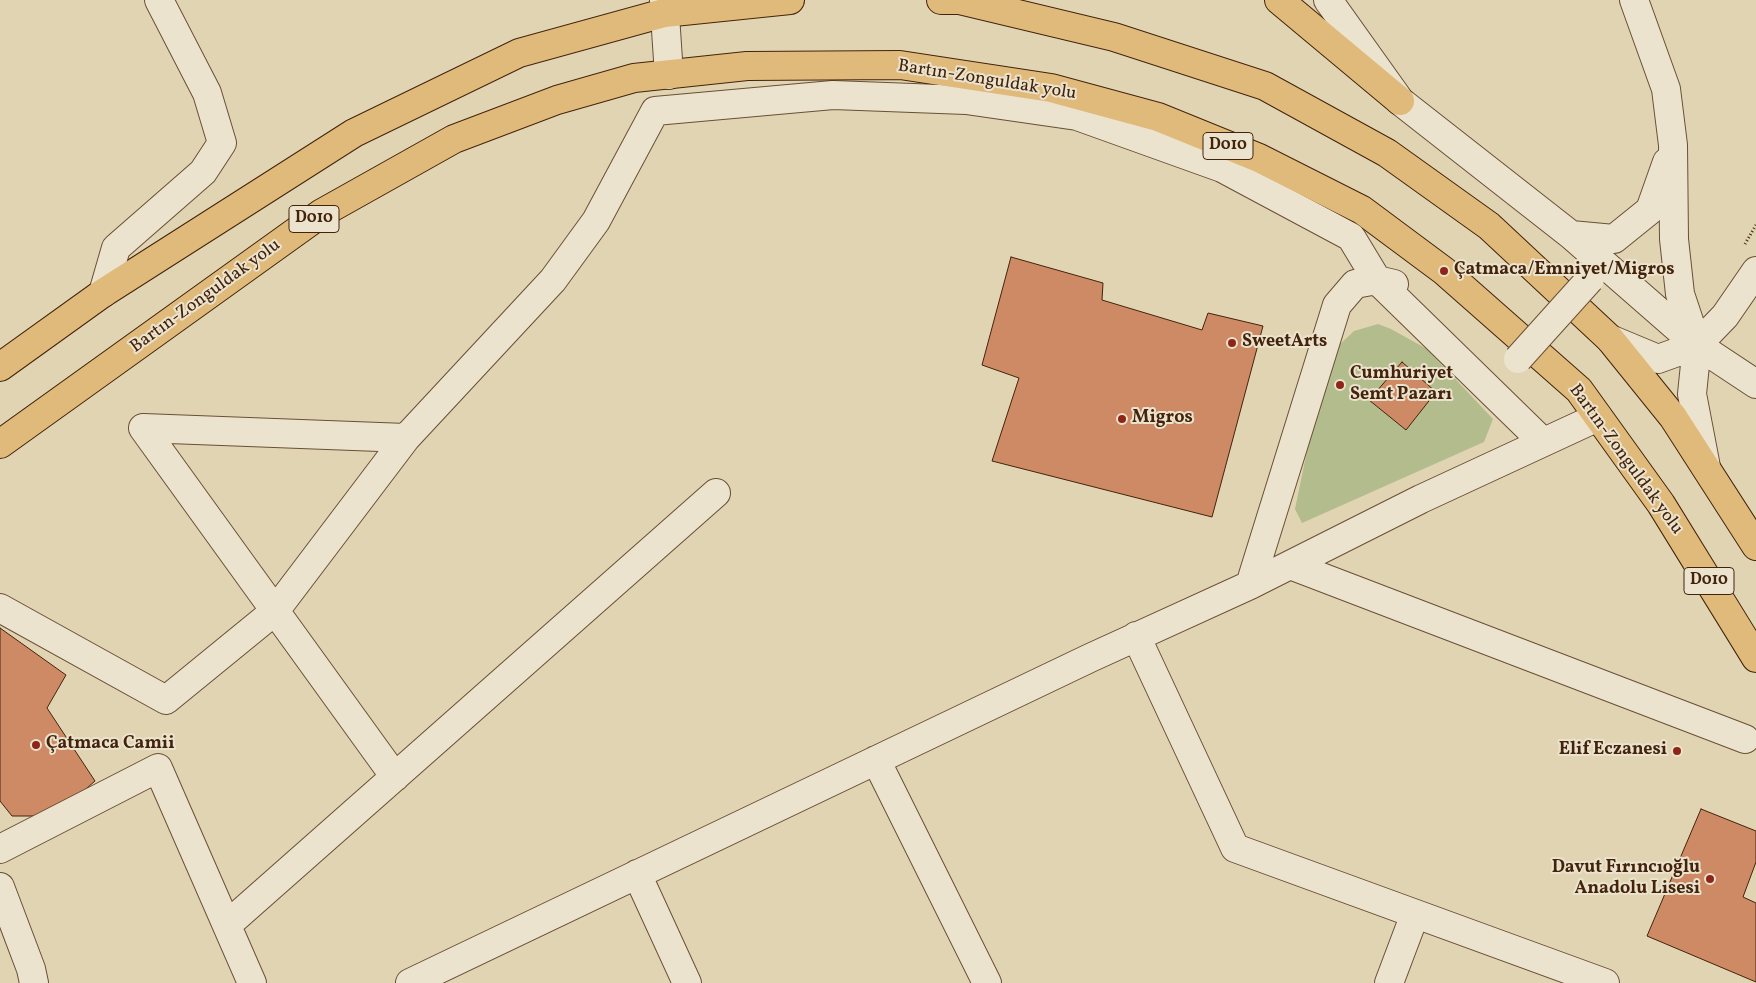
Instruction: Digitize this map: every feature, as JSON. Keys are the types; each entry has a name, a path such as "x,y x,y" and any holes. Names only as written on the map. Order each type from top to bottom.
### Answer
{"main road":[{"name":"D010","path":"0,367 103,293 354,133 519,53 664,7 790,0"},
{"path":"941,0 959,0 1114,37 1265,86 1386,153 1489,226 1610,339 1673,417 1756,546"},
{"path":"1279,0 1400,101"},
{"name":"Bartın-Zonguldak yolu","path":"0,444 322,214 454,139 557,100 634,78 747,66 900,65 1051,88 1158,117 1259,158 1362,210 1444,271 1579,390 1661,504 1756,658"}],"street":[{"path":"103,293 116,248 203,172 222,143 207,93 159,0"},
{"path":"1328,0 1400,101 1571,235 1697,345 1756,384"},
{"path":"1634,0 1666,89 1673,144 1674,239 1680,294 1697,345 1692,394 1706,467"},
{"path":"664,7 669,75"},
{"path":"0,608 166,700 275,611 406,438 553,280 596,221 655,111 834,95 966,100 1077,116 1222,168 1351,237 1377,280 1550,439"},
{"path":"1571,235 1614,239 1650,210 1673,144"},
{"path":"1610,339 1658,359 1697,345 1725,316 1756,271"},
{"path":"1518,359 1590,279"},
{"path":"1250,585 1336,305 1355,284 1377,280"},
{"path":"1673,417 1692,394"},
{"path":"410,983 1136,636 1250,585 1421,500 1598,416"},
{"path":"395,777 143,428 406,438"},
{"path":"227,926 716,493"},
{"path":"1290,565 1745,739"},
{"path":"1136,636 1235,848 1605,983"},
{"path":"876,760 986,983"},
{"path":"0,850 158,768 252,983"},
{"path":"637,874 687,983"},
{"path":"0,887 31,969 34,983"},
{"path":"1389,983 1415,914"}],"green space":[{"path":"1378,324 1427,349 1493,419 1484,442 1302,523 1295,509 1314,417 1338,346 1354,331"}],"building":[{"name":"Migros","path":"1011,257 1103,283 1102,300 1202,330 1208,313 1263,326 1212,517 992,461 1019,378 982,365"},
{"path":"1402,362 1436,392 1406,430 1369,400"},
{"name":"Çatmaca Camii","path":"0,628 66,675 47,708 95,781 55,816 12,816 0,801"},
{"name":"Davut Fırıncıoğlu Anadolu Lisesi","path":"1701,809 1756,831 1756,862 1743,897 1756,903 1756,982 1647,936"}],"place":[{"name":"Çatmaca/Emniyet/Migros","path":"1444,271"},
{"name":"SweetArts","path":"1232,343"},
{"name":"Cumhuriyet Semt Pazarı","path":"1340,385"},
{"name":"Migros","path":"1122,419"},
{"name":"Çatmaca Camii","path":"36,745"},
{"name":"Elif Eczanesi","path":"1677,751"},
{"name":"Davut Fırıncıoğlu Anadolu Lisesi","path":"1710,879"}]}
